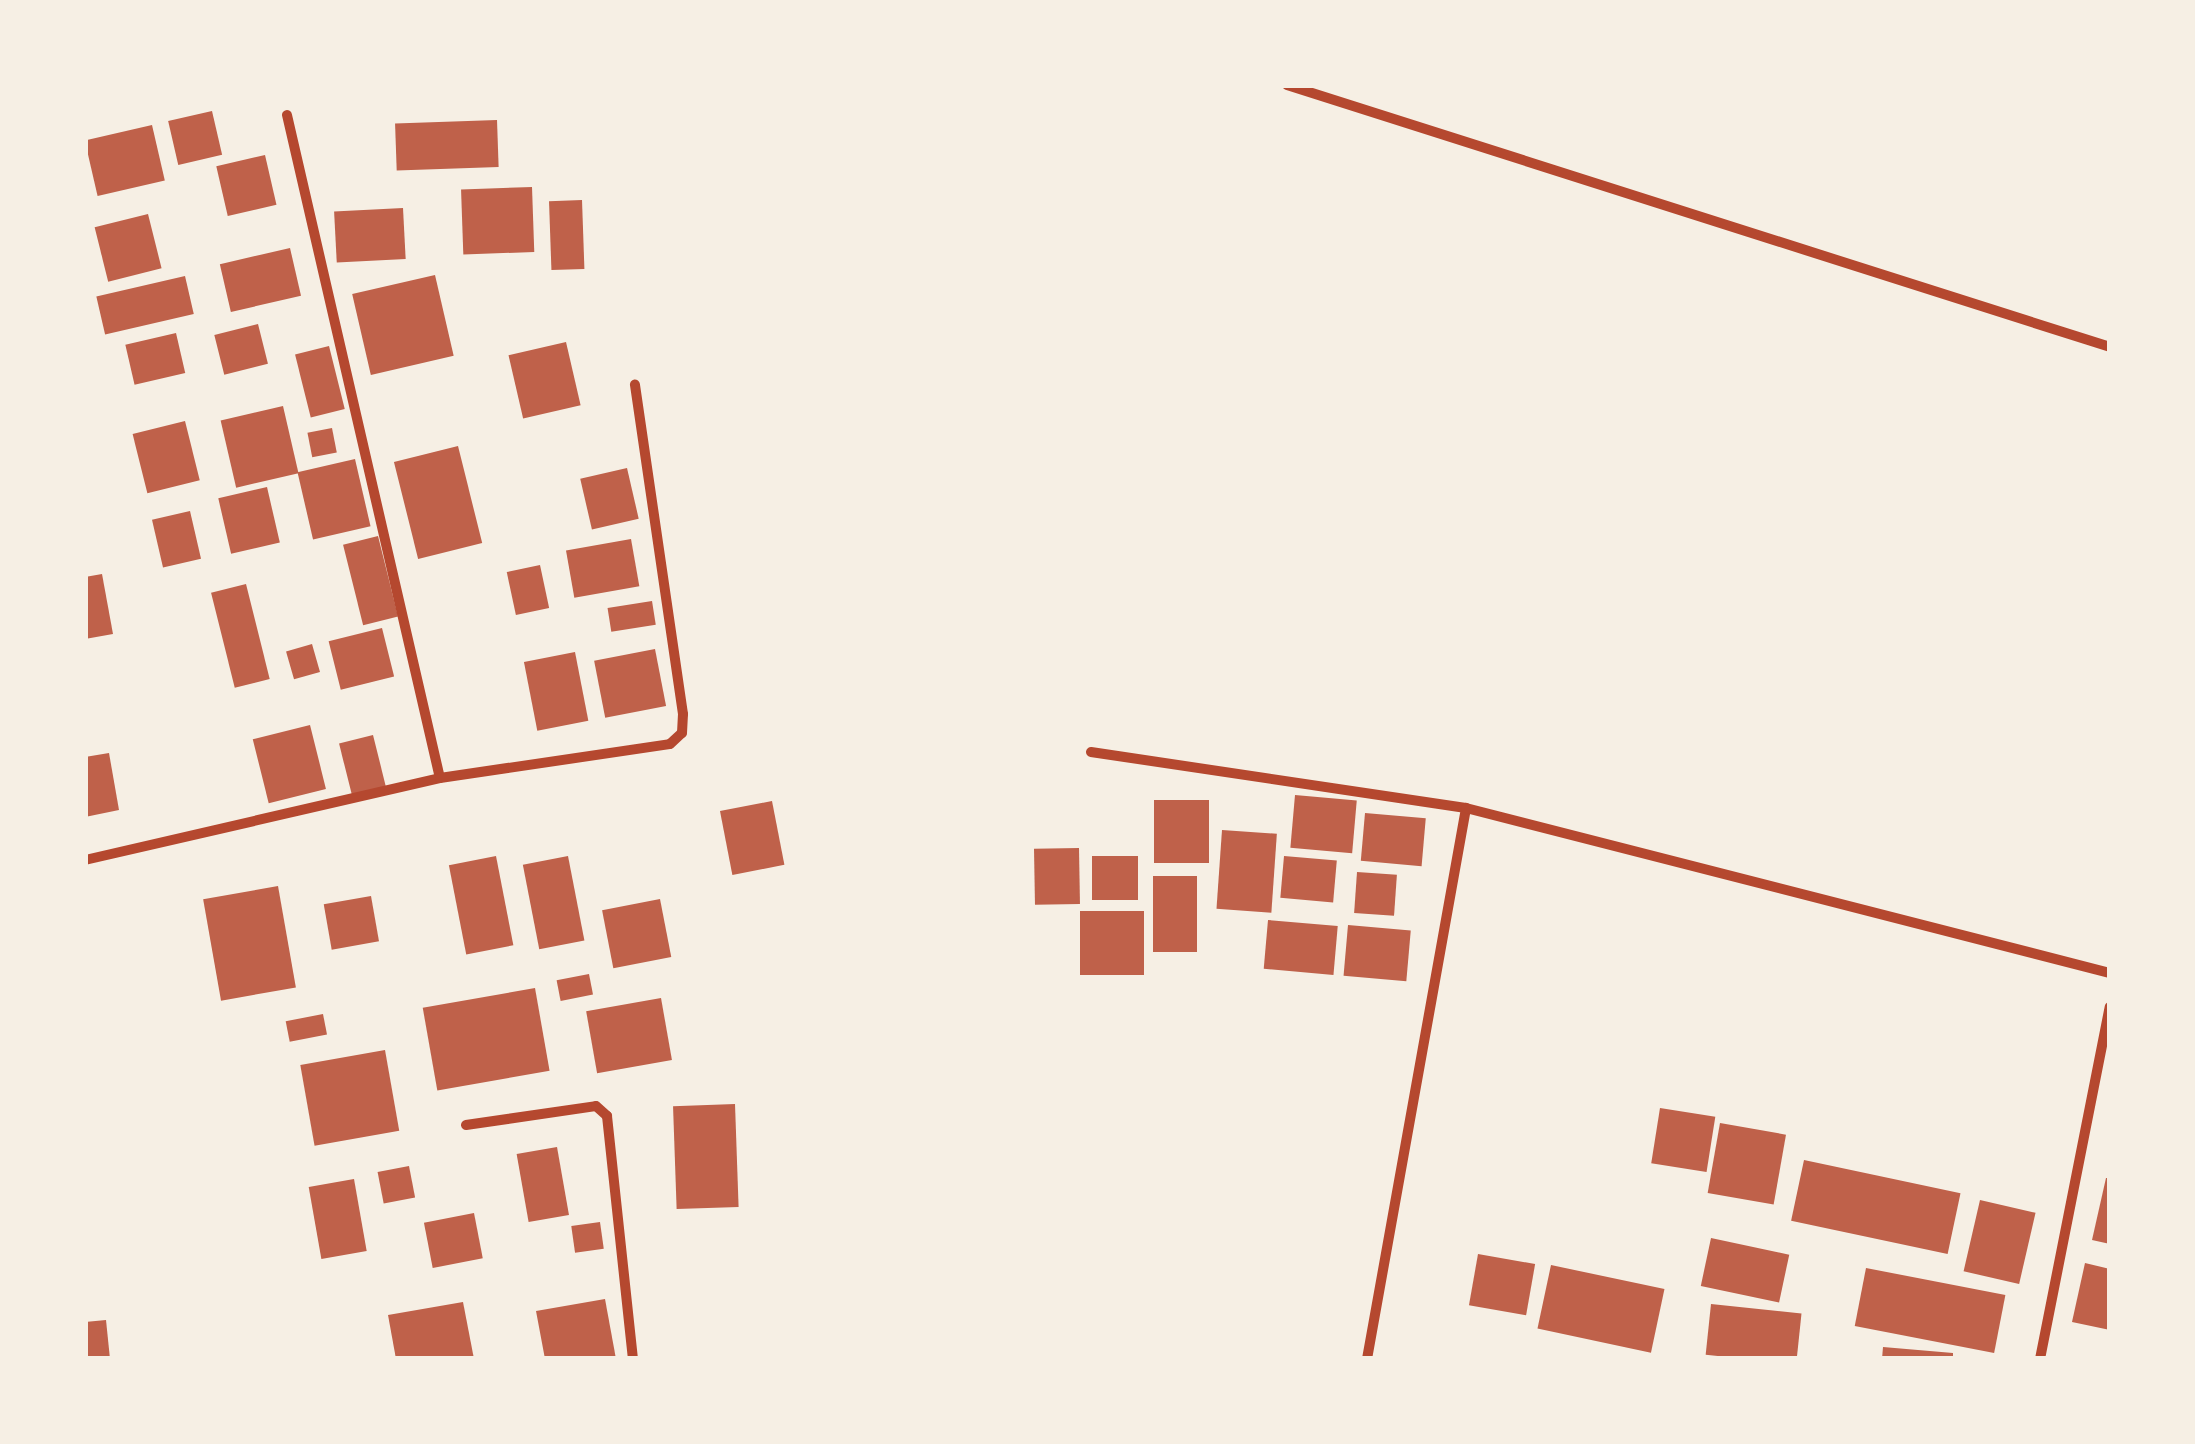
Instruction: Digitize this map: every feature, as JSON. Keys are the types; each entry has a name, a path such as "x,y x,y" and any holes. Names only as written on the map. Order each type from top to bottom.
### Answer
{"street":[{"path":"1288,85 2110,347"},
{"path":"287,115 440,778"},
{"path":"85,860 440,778 670,744 682,733 635,384"},
{"path":"1091,752 1466,808 2110,973"},
{"path":"1367,1359 1466,808"},
{"path":"2040,1359 2110,1006"},
{"path":"466,1126 596,1106 607,1116 636,1338 632,1359"}],"building":[{"path":"212,111 222,155 178,165 168,121"},
{"path":"497,120 499,167 397,171 395,124"},
{"path":"152,125 165,181 98,196 85,140"},
{"path":"265,155 276,205 228,216 216,166"},
{"path":"532,187 534,252 463,254 461,189"},
{"path":"582,200 584,269 551,270 549,201"},
{"path":"403,208 406,259 337,263 334,212"},
{"path":"148,214 162,268 108,282 95,227"},
{"path":"290,248 301,296 231,312 220,264"},
{"path":"435,275 454,356 371,375 352,294"},
{"path":"185,276 194,314 105,334 96,296"},
{"path":"258,324 268,364 224,375 214,335"},
{"path":"176,333 185,373 135,385 125,345"},
{"path":"566,342 581,405 523,419 509,355"},
{"path":"329,346 345,409 311,418 295,354"},
{"path":"283,406 299,473 236,488 221,420"},
{"path":"185,421 200,480 147,493 133,434"},
{"path":"332,428 337,453 312,457 307,433"},
{"path":"458,446 482,543 418,559 394,462"},
{"path":"355,459 371,526 313,540 298,472"},
{"path":"627,468 639,519 592,529 580,479"},
{"path":"267,487 280,543 231,554 218,498"},
{"path":"190,511 201,559 163,568 152,520"},
{"path":"378,536 398,617 363,625 343,545"},
{"path":"631,539 639,586 574,598 566,550"},
{"path":"540,565 549,608 516,615 507,572"},
{"path":"102,574 113,634 85,639 85,577"},
{"path":"246,584 270,679 235,688 211,593"},
{"path":"652,601 656,625 611,632 608,608"},
{"path":"382,628 394,677 341,690 329,641"},
{"path":"312,644 320,672 294,679 286,651"},
{"path":"655,649 666,706 605,718 594,661"},
{"path":"575,652 588,721 537,731 524,662"},
{"path":"310,725 326,789 269,803 253,739"},
{"path":"373,735 386,787 352,796 339,743"},
{"path":"109,753 119,810 85,817 85,757"},
{"path":"1295,795 1357,800 1352,853 1290,848"},
{"path":"1154,800 1209,800 1209,863 1154,863"},
{"path":"772,801 784,865 732,875 720,811"},
{"path":"1365,813 1426,818 1422,866 1361,861"},
{"path":"1222,830 1277,834 1271,913 1216,909"},
{"path":"1079,848 1080,904 1035,905 1034,849"},
{"path":"496,856 513,945 466,954 449,865"},
{"path":"568,856 584,940 539,949 523,865"},
{"path":"1092,856 1138,856 1138,900 1092,900"},
{"path":"1284,856 1337,861 1333,902 1280,898"},
{"path":"1357,872 1397,875 1394,916 1354,913"},
{"path":"1153,876 1197,876 1197,952 1153,952"},
{"path":"278,886 296,987 221,1001 203,899"},
{"path":"371,896 379,941 332,950 324,904"},
{"path":"660,899 671,957 613,968 602,910"},
{"path":"1080,911 1144,911 1144,975 1080,975"},
{"path":"1268,920 1338,926 1333,975 1264,969"},
{"path":"1348,925 1411,930 1406,981 1344,976"},
{"path":"589,974 593,995 561,1001 557,980"},
{"path":"535,988 550,1071 437,1091 423,1008"},
{"path":"661,998 672,1060 597,1073 586,1011"},
{"path":"323,1014 327,1035 290,1042 286,1021"},
{"path":"385,1050 399,1131 315,1146 300,1065"},
{"path":"735,1104 739,1207 677,1209 673,1106"},
{"path":"1660,1108 1715,1117 1707,1172 1651,1163"},
{"path":"1720,1123 1786,1135 1774,1205 1708,1193"},
{"path":"557,1147 569,1215 529,1222 517,1154"},
{"path":"1804,1160 1961,1193 1948,1254 1791,1221"},
{"path":"409,1166 415,1197 384,1204 378,1172"},
{"path":"2106,1178 2110,1178 2110,1244 2092,1240"},
{"path":"354,1179 367,1251 321,1259 309,1187"},
{"path":"1980,1200 2036,1213 2019,1284 1964,1271"},
{"path":"474,1213 483,1258 433,1268 424,1223"},
{"path":"600,1222 604,1249 575,1253 571,1226"},
{"path":"1711,1238 1789,1255 1779,1303 1701,1286"},
{"path":"1478,1254 1535,1264 1526,1315 1469,1305"},
{"path":"2085,1263 2110,1269 2110,1330 2072,1322"},
{"path":"1551,1265 1664,1289 1651,1353 1537,1329"},
{"path":"1866,1268 2005,1295 1994,1353 1855,1326"},
{"path":"605,1299 616,1359 545,1359 536,1311"},
{"path":"463,1302 474,1359 396,1359 388,1315"},
{"path":"1711,1304 1802,1314 1797,1359 1706,1355"},
{"path":"106,1320 110,1359 85,1359 85,1322"},
{"path":"1883,1347 1953,1353 1953,1359 1882,1359"}]}
